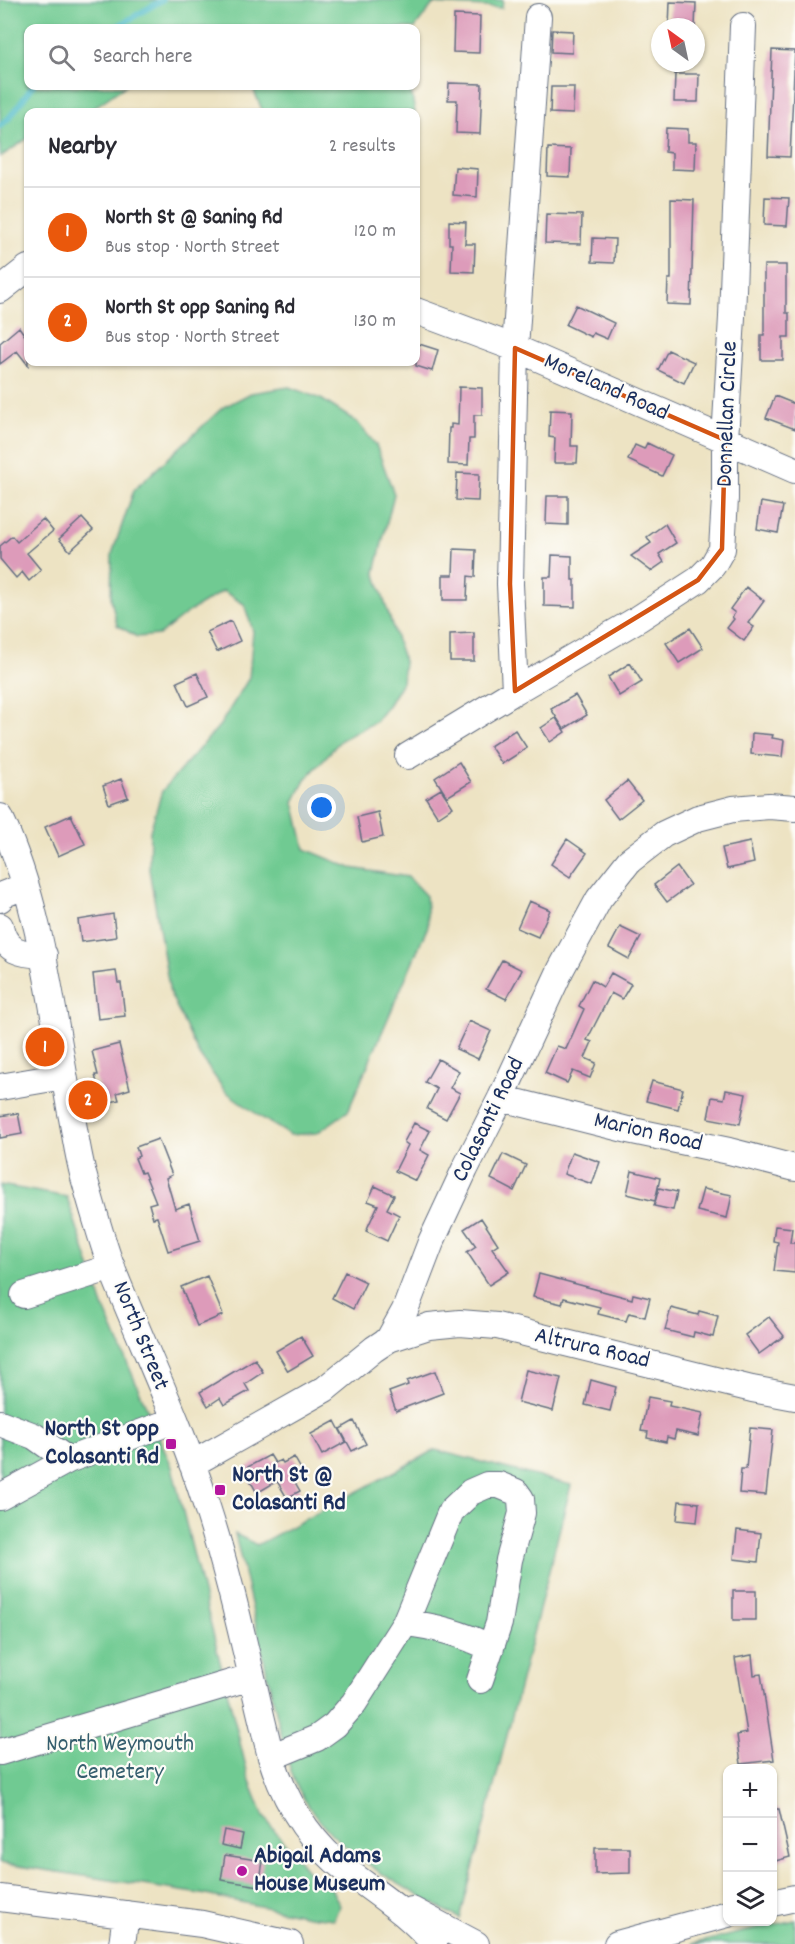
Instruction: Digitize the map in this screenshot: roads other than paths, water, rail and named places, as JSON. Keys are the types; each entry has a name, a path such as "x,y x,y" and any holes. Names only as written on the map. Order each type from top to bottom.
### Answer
{"street":[{"path":"515,691 510,584 515,348 538,17"},
{"name":"Donnellan Circle","path":"408,756 638,619 698,580 713,565 722,549 743,26"},
{"path":"0,290 24,271"},
{"name":"Moreland Road","path":"420,312 515,348 795,470"},
{"name":"Colasanti Road","path":"192,1464 325,1389 374,1349 390,1339 405,1310 435,1233 561,969 599,898 629,861 664,834 698,818 733,809 769,806 795,808"},
{"name":"North Street","path":"0,817 35,915 84,1177 112,1267 192,1464 221,1554 271,1757 285,1793 307,1831 336,1862 405,1914 434,1944"},
{"path":"1,896 25,886"},
{"path":"0,926 12,949 21,954 44,955"},
{"path":"0,1087 64,1076"},
{"name":"Marion Road","path":"501,1098 795,1168"},
{"path":"24,1295 112,1267"},
{"name":"Altrura Road","path":"390,1339 429,1326 460,1323 497,1326 752,1389 795,1397"},
{"path":"0,1497 68,1460 175,1420"},
{"path":"0,1423 34,1436 68,1460"},
{"path":"271,1757 317,1738 335,1725 354,1703 405,1623 451,1511 471,1492 487,1485 499,1485 516,1492 522,1505 509,1560 499,1623 480,1680"},
{"path":"405,1623 439,1628 472,1639 490,1648"},
{"path":"0,1752 251,1677"},
{"name":"North Street","path":"372,1888 476,1944"},
{"path":"0,1898 202,1924 290,1944"},
{"path":"777,1902 795,1898"},
{"path":"122,1944 126,1914"},
{"path":"616,1944 723,1915"}],"waterway":[{"path":"122,24 162,0"},
{"path":"0,126 30,90"}],"place":[{"name":"North St @ Saning Rd","path":"45,1047"},
{"name":"North St opp Saning Rd","path":"88,1100"},
{"name":"North St opp Colasanti Rd","path":"171,1444"},
{"name":"North St @ Colasanti Rd","path":"220,1490"},
{"name":"Abigail Adams House Museum","path":"242,1871"}],"park label":[{"name":"North Weymouth Cemetery","path":"120,1759"}]}
